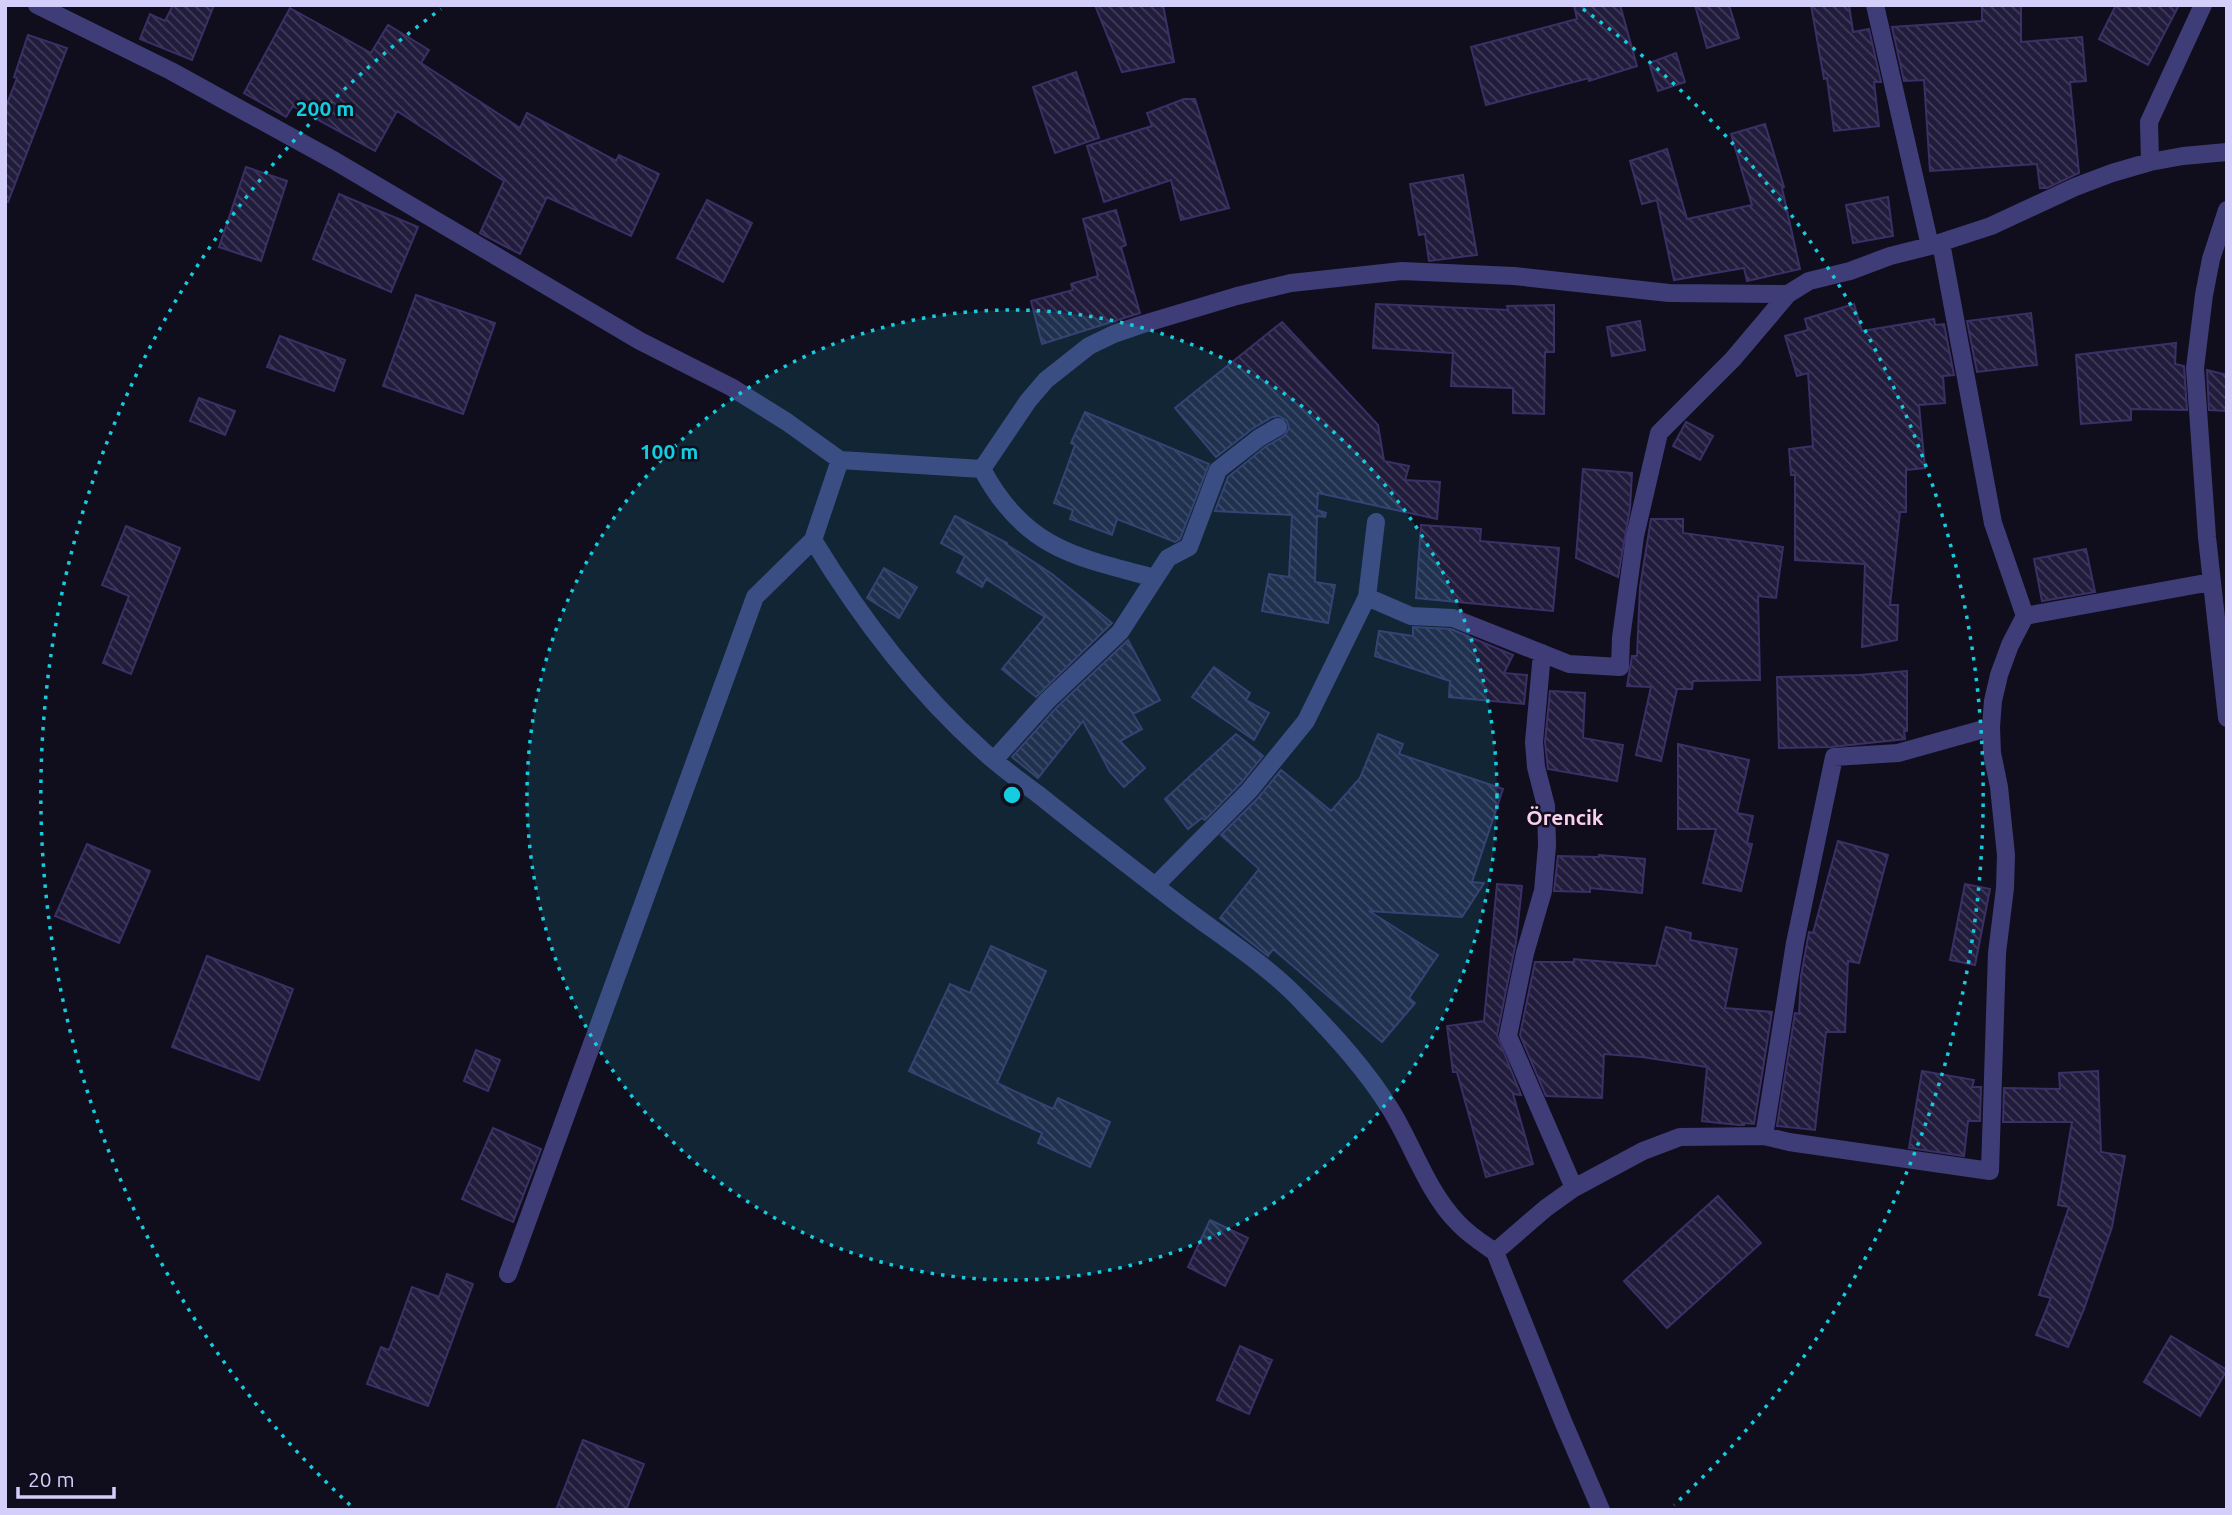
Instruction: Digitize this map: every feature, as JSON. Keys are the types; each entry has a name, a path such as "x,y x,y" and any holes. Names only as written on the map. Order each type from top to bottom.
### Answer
{"street":[{"path":"37,5 171,71 323,155 640,341 732,387 840,460 982,469"},
{"path":"1495,1252 1574,1188 1643,1151 1681,1138 1764,1136 1788,1142 1990,1171 1997,953 2006,888 2006,855 1991,727 1999,675 2025,616 1993,523 1936,244 1875,5"},
{"path":"2150,162 2149,122 2203,5"},
{"path":"1367,597 1411,616 1453,618 1569,664 1620,667 1621,638 1635,536 1659,433 1733,359 1788,294 1808,281 1850,271 1890,256 1991,226 2112,173 2150,162 2227,152"},
{"path":"2227,210 2211,259 2195,368 2211,582 2227,718"},
{"path":"982,469 1028,401 1046,380 1089,346 1114,334 1188,310 1291,283 1402,271 1458,272 1669,293 1788,294"},
{"path":"994,760 1048,700 1119,632 1168,558 1189,547 1218,470 1278,426"},
{"path":"508,1275 755,597 813,540 840,460"},
{"path":"982,469 994,492 1010,513 1045,541 1094,562 1155,578"},
{"path":"1156,885 1249,791 1306,721 1367,597 1376,523"},
{"path":"813,540 859,613 897,662 938,708 994,760 1265,968 1301,1000 1366,1073 1389,1108 1442,1204 1458,1224 1495,1252 1601,1510"},
{"path":"2025,616 2211,582"},
{"path":"1542,653 1534,743 1535,767 1546,806 1547,846 1543,891 1525,953 1508,1036 1574,1188"},
{"path":"1764,1136 1795,943 1834,757 1898,752 1991,727"}],"building":[{"path":"173,5 214,5 192,60 140,39 150,14 165,21"},
{"path":"1095,5 1163,5 1174,62 1122,72"},
{"path":"1574,5 1620,5 1637,66 1589,81 1589,78 1486,105 1471,47 1577,19"},
{"path":"1695,5 1729,5 1739,38 1707,48"},
{"path":"1811,5 1849,5 1853,32 1869,29 1881,82 1874,82 1879,126 1834,131 1827,78 1824,79"},
{"path":"1982,5 2021,5 2021,42 2082,37 2086,81 2070,82 2079,173 2047,188 2040,188 2037,164 1930,171 1924,80 1904,81 1892,27 1982,21"},
{"path":"2116,5 2179,5 2148,65 2099,39"},
{"path":"290,8 371,53 388,25 429,50 421,63 520,128 527,113 616,161 619,155 659,174 631,236 547,197 520,254 480,233 504,181 397,111 375,151 293,106 286,117 244,93"},
{"path":"28,35 67,48 8,202 5,201 5,109 17,78 14,77"},
{"path":"1676,53 1685,82 1658,91 1649,63"},
{"path":"1076,72 1099,138 1055,153 1033,87"},
{"path":"1184,99 1195,99 1229,208 1181,220 1171,180 1104,202 1087,146 1152,126 1147,113"},
{"path":"1765,124 1784,187 1782,188 1800,269 1747,281 1744,268 1674,280 1657,200 1642,204 1630,161 1667,149 1687,219 1752,205 1731,134"},
{"path":"246,167 287,181 261,261 219,247"},
{"path":"1463,175 1477,255 1429,261 1425,234 1419,235 1410,184"},
{"path":"339,194 418,227 391,292 313,259"},
{"path":"1888,197 1893,236 1853,243 1846,205"},
{"path":"707,200 752,223 723,282 677,258"},
{"path":"1116,210 1126,245 1121,247 1140,313 1042,344 1031,301 1073,290 1071,284 1098,276 1083,219"},
{"path":"416,295 495,323 463,414 383,386"},
{"path":"1376,304 1508,310 1507,306 1554,305 1554,352 1545,352 1544,414 1513,413 1513,388 1451,386 1453,353 1373,348"},
{"path":"1854,304 1862,331 1934,319 1935,325 1944,324 1954,375 1943,376 1945,403 1919,405 1925,468 1906,470 1906,512 1900,512 1890,605 1898,605 1897,640 1862,647 1865,564 1795,560 1795,475 1791,475 1789,449 1813,446 1808,373 1797,376 1785,336 1808,330 1805,319"},
{"path":"2031,313 2037,365 1977,372 1967,321"},
{"path":"1640,321 1645,350 1612,356 1607,327"},
{"path":"1282,322 1378,425 1384,461 1409,466 1405,480 1440,482 1437,519 1318,493 1317,510 1326,513 1325,517 1317,516 1315,582 1335,585 1328,623 1262,611 1269,574 1289,577 1292,515 1215,511 1228,477 1265,447 1284,436 1289,428 1287,421 1279,416 1272,417 1216,457 1175,408"},
{"path":"280,336 345,360 334,391 267,367"},
{"path":"2176,343 2175,364 2184,366 2187,410 2131,409 2131,420 2081,424 2076,355"},
{"path":"2207,370 2227,375 2227,411 2209,410"},
{"path":"199,398 235,411 225,435 190,421"},
{"path":"1085,412 1209,464 1180,539 1175,542 1117,519 1112,535 1070,519 1073,510 1054,503 1075,445 1071,443"},
{"path":"1686,422 1713,436 1700,460 1673,446"},
{"path":"1583,469 1632,473 1630,508 1618,577 1576,558"},
{"path":"955,516 1007,543 1052,574 1112,623 1036,697 1002,669 1045,617 986,579 982,587 957,572 965,556 941,543"},
{"path":"1651,519 1683,519 1683,533 1783,547 1776,598 1758,596 1760,680 1693,681 1692,689 1677,689 1661,761 1636,755 1651,687 1627,686 1632,656 1637,656 1640,587"},
{"path":"1421,525 1481,529 1480,541 1559,548 1553,611 1416,598"},
{"path":"126,526 180,548 131,674 103,663 129,596 102,585"},
{"path":"2086,549 2095,592 2042,601 2034,559"},
{"path":"884,568 917,587 899,618 867,598"},
{"path":"1413,627 1451,629 1513,655 1504,673 1527,675 1524,704 1449,697 1450,681 1375,656 1379,631 1413,636"},
{"path":"1128,640 1160,700 1133,714 1142,729 1120,741 1145,768 1124,787 1110,772 1083,721 1038,778 1012,757 1056,708"},
{"path":"1214,667 1250,693 1246,700 1269,713 1254,740 1192,697"},
{"path":"1907,671 1905,739 1831,747 1779,748 1777,677"},
{"path":"1550,691 1585,693 1583,738 1623,745 1617,781 1548,769 1545,742"},
{"path":"1236,734 1263,756 1205,820 1202,818 1188,829 1165,799"},
{"path":"1378,734 1403,744 1399,754 1503,789 1472,882 1484,883 1462,917 1369,911 1438,955 1409,998 1415,1003 1382,1042 1273,949 1268,956 1220,918 1259,869 1221,835 1281,770 1331,811 1360,778"},
{"path":"1678,744 1749,760 1737,813 1753,816 1747,843 1752,844 1741,891 1703,883 1716,829 1678,829"},
{"path":"1838,841 1888,855 1859,963 1848,961 1845,1032 1826,1032 1815,1130 1777,1126 1795,1013 1799,1014 1801,976 1809,932 1813,933"},
{"path":"87,844 150,871 119,943 55,916"},
{"path":"1599,855 1645,859 1642,893 1590,888 1590,892 1554,891 1558,856"},
{"path":"1497,884 1522,886 1516,942 1497,1035 1521,1095 1513,1094 1533,1164 1486,1177 1457,1072 1453,1072 1447,1026 1484,1021"},
{"path":"1965,884 1990,889 1975,965 1950,960"},
{"path":"1666,927 1691,933 1690,940 1737,949 1725,1008 1772,1012 1754,1124 1702,1121 1707,1067 1642,1057 1604,1054 1602,1098 1546,1096 1520,1035 1535,962 1574,962 1574,959 1656,966"},
{"path":"991,946 1046,971 997,1083 1053,1109 1058,1098 1110,1122 1090,1167 1038,1143 1042,1133 909,1071 950,984 970,993"},
{"path":"207,956 293,989 259,1080 172,1047"},
{"path":"476,1050 500,1060 488,1091 464,1081"},
{"path":"1922,1071 1974,1080 1972,1087 1981,1087 1980,1121 1968,1121 1964,1156 1909,1148"},
{"path":"2098,1071 2101,1152 2125,1156 2112,1227 2068,1347 2036,1335 2051,1298 2039,1295 2069,1207 2058,1205 2072,1122 2003,1122 2004,1088 2060,1089 2059,1073"},
{"path":"493,1128 541,1149 513,1222 462,1199"},
{"path":"1718,1196 1761,1243 1667,1328 1624,1281"},
{"path":"1210,1220 1248,1238 1225,1286 1188,1267"},
{"path":"447,1274 473,1284 428,1406 367,1384 381,1347 389,1350 412,1287 439,1297"},
{"path":"2171,1336 2227,1370 2200,1416 2144,1382"},
{"path":"1240,1346 1272,1360 1249,1414 1217,1400"},
{"path":"583,1440 644,1464 626,1510 556,1510"}],"district":[{"name":"Örencik","path":"1565,818"}]}
